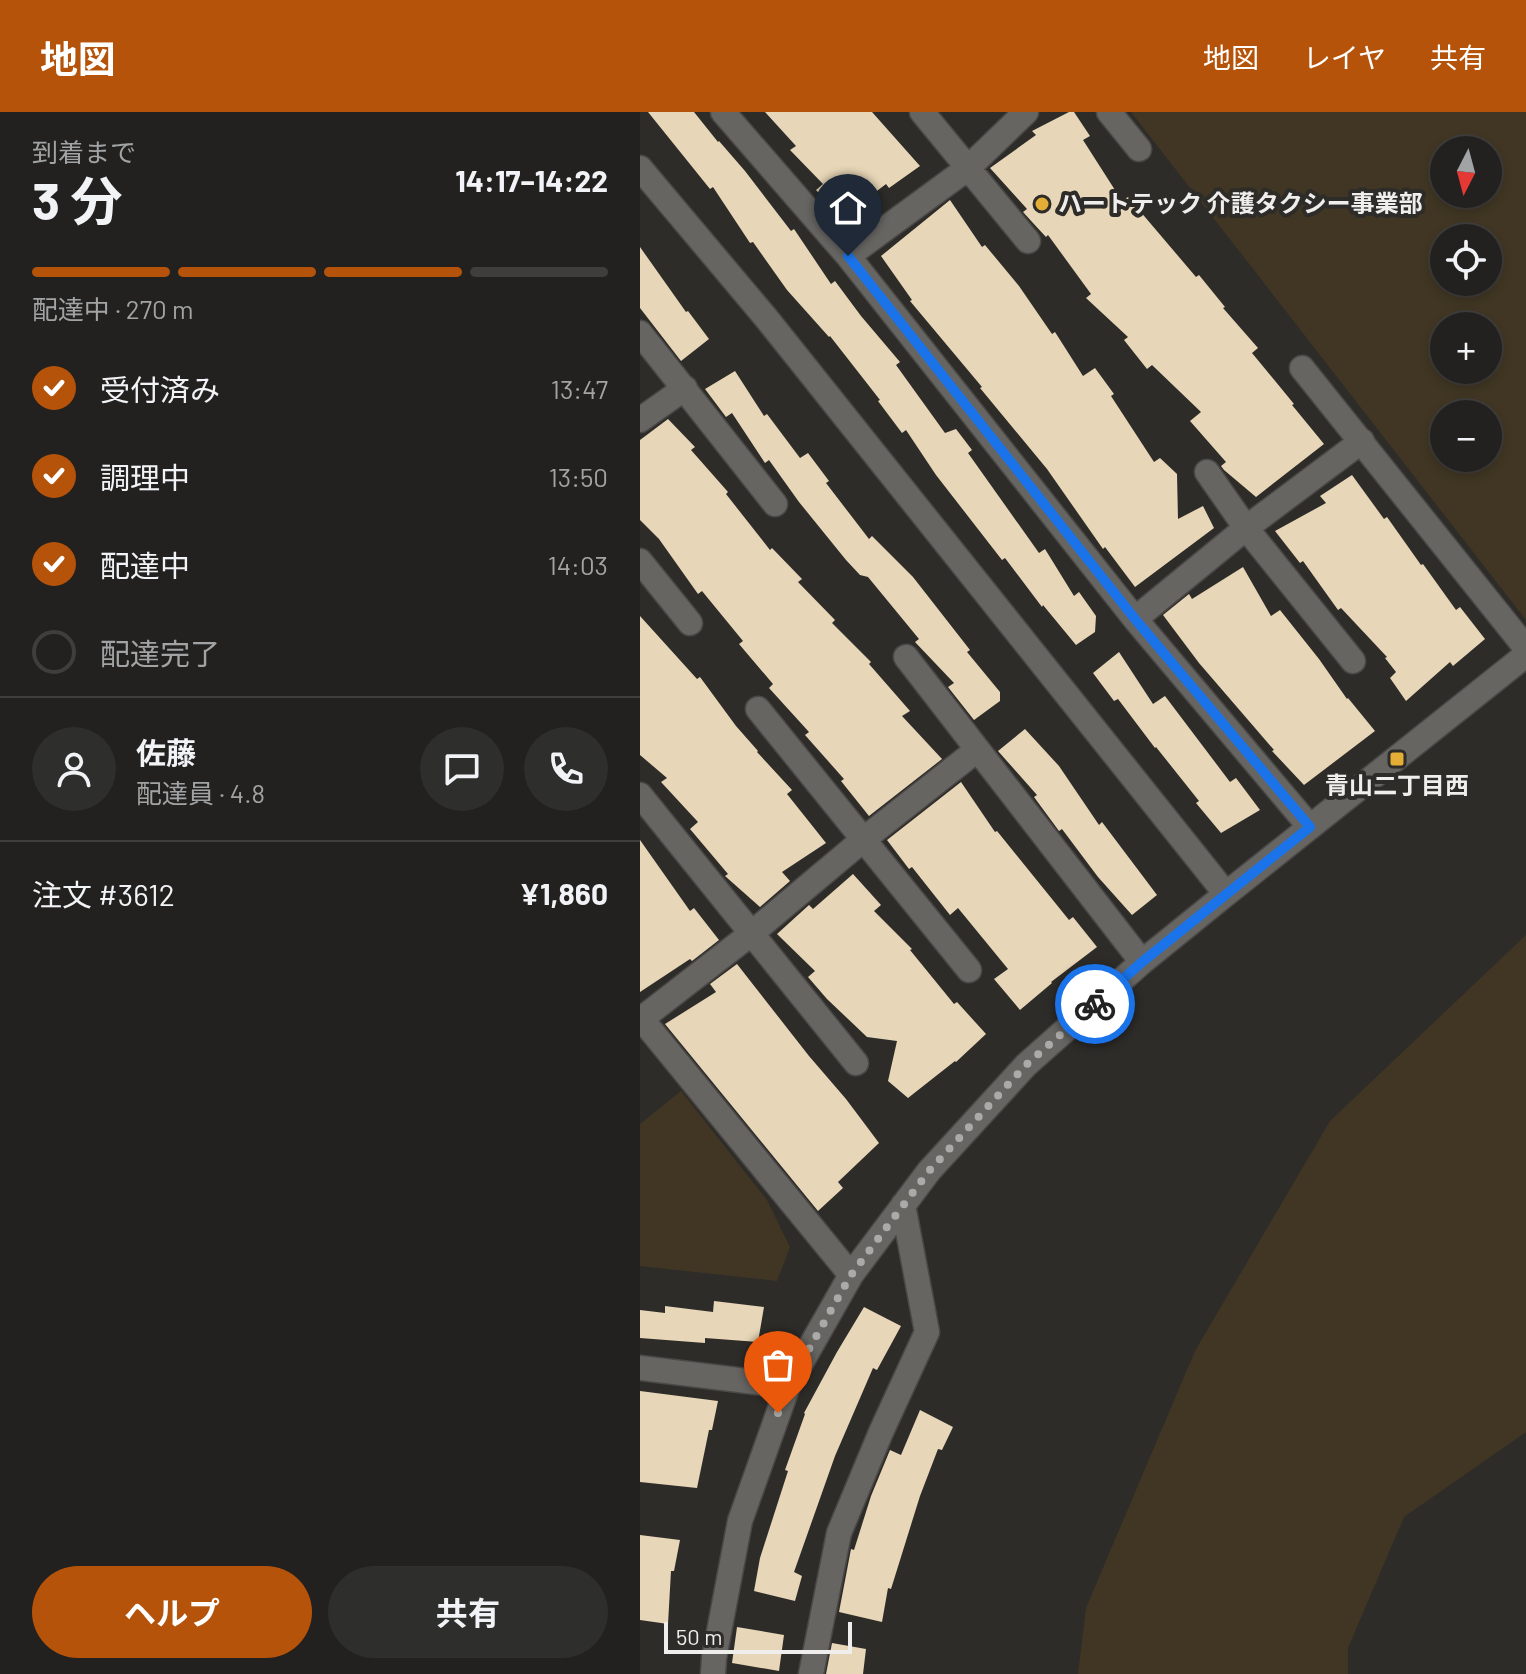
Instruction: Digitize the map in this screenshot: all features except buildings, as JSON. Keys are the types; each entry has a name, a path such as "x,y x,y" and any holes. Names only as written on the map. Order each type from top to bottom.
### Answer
{"street":[{"path":"723,112 848,256 1135,619 1310,827"},
{"path":"922,112 1028,241"},
{"path":"848,256 968,168 1026,112"},
{"path":"1109,112 1139,149"},
{"path":"640,168 767,319 1226,894"},
{"path":"640,333 775,504"},
{"path":"1302,368 1526,648"},
{"path":"640,420 685,388"},
{"path":"1135,619 1246,528 1362,441"},
{"path":"1207,472 1246,528 1353,661"},
{"path":"640,561 690,623"},
{"path":"713,1674 740,1521 788,1386 851,1275 929,1171 1026,1065 1142,962 1526,655"},
{"path":"906,657 1142,962"},
{"path":"758,709 969,970"},
{"path":"851,1275 641,1019 977,750"},
{"path":"640,795 856,1063"},
{"path":"811,1674 839,1533 927,1332 903,1205"},
{"path":"640,1368 788,1386"}],"shaded area":[{"path":"1131,112 1526,112 1526,620"},
{"path":"1526,935 1526,1432 1404,1517 1348,1648 1348,1674 1078,1674 1086,1608 1195,1351 1330,1121"},
{"path":"681,1091 767,1200 790,1247 777,1281 640,1266 640,1124"}],"way so far":[{"path":"778,1413 788,1386 851,1275 929,1171 1026,1065 1095,1004"}],"place":[{"name":"ハートテック 介護タクシー事業部","path":"1042,204"},
{"name":"青山二丁目西","path":"1397,759"}],"route":[{"path":"848,256 1135,619 1310,827 1142,962 1095,1004"}]}
